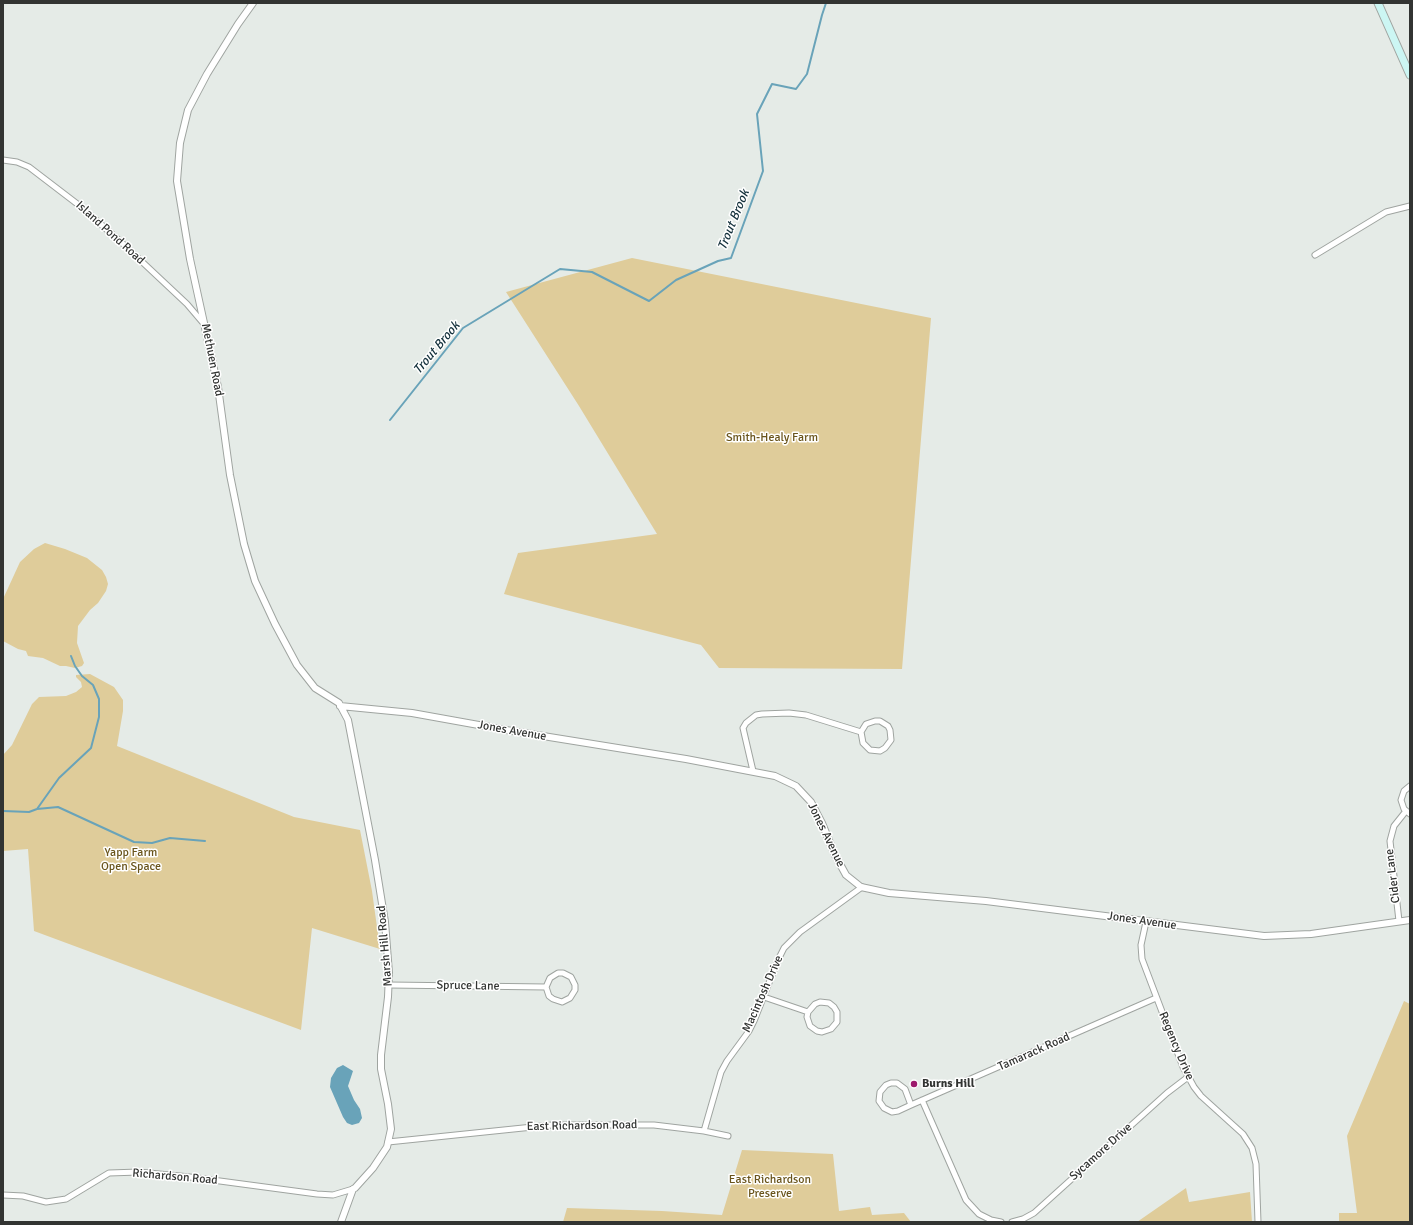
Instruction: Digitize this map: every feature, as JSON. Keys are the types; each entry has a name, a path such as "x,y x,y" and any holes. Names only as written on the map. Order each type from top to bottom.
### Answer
{"main road":[{"path":"1378,3 1410,75"}],"street":[{"name":"Methuen Road","path":"253,3 207,74 188,110 180,143 177,181 190,259 218,387 230,475 244,544 255,581 275,624 297,665 315,688 339,703 340,706"},
{"name":"Island Pond Road","path":"3,160 17,162 29,167 74,202 121,242 182,299 204,324"},
{"path":"1315,255 1386,212 1410,206"},
{"name":"Jones Avenue","path":"340,706 412,713 775,776 796,786 810,802 822,823 835,855 846,875 862,887 889,893 986,902 1274,936 1311,934 1410,920"},
{"name":"Marsh Hill Road","path":"340,706 348,720 375,860 384,922 389,985 381,1055 381,1069 388,1104 391,1130 387,1147 373,1168 355,1188 352,1189 341,1222"},
{"path":"753,771 743,728 746,723 756,715 806,715 861,732"},
{"path":"880,721 888,726 891,740 885,748 880,751 870,750 862,743 861,732 866,724 880,721"},
{"name":"Cider Lane","path":"1399,921 1390,841 1394,826 1408,812 1401,803 1401,797 1404,791 1410,786"},
{"name":"Macintosh Drive","path":"704,1130 721,1072 726,1061 749,1031 764,997 780,954 788,943 800,932 862,887"},
{"name":"Regency Drive","path":"1146,922 1141,945 1142,958 1178,1056 1188,1077 1201,1096 1243,1134 1252,1148 1256,1164 1258,1222"},
{"path":"558,973 563,973 571,977 575,985 573,994 570,998 562,1002 549,996 546,987 550,978 558,973"},
{"name":"Spruce Lane","path":"389,985 546,987"},
{"path":"764,997 808,1012"},
{"name":"Tamarack Road","path":"911,1105 904,1089 897,1084 891,1083 886,1085 880,1092 878,1098 884,1108 889,1111 898,1111 1156,998"},
{"path":"820,1002 830,1004 837,1012 837,1022 831,1029 822,1032 817,1031 810,1026 807,1016 808,1012 815,1004 820,1002"},
{"name":"Sycamore Drive","path":"1012,1222 1023,1219 1034,1213 1167,1093 1188,1077"},
{"path":"922,1100 966,1200 979,1214 991,1220 1001,1222"},
{"name":"East Richardson Road","path":"388,1142 552,1125 654,1125 704,1130 728,1136"},
{"name":"Richardson Road","path":"3,1195 23,1196 46,1202 66,1199 109,1173 139,1172 190,1177 317,1194 333,1195 352,1189"}],"green space":[{"name":"Smith-Healy Farm","path":"632,258 931,318 902,669 719,668 701,645 504,594 518,553 657,534 579,406 506,292"},
{"path":"45,543 87,558 102,570 108,584 106,591 98,603 90,610 78,626 77,643 84,663 82,666 75,668 60,666 43,658 28,656 26,651 18,649 3,641 3,599 20,562 34,549"},
{"name":"Yapp Farm Open Space","path":"90,674 114,687 123,700 123,711 117,746 294,817 360,830 372,891 380,949 312,928 301,1030 34,931 28,849 3,851 3,755 12,745 32,704 39,697 66,696 76,692 82,687 81,682 76,675"},
{"path":"1404,1001 1410,1004 1410,1222 1339,1222 1339,1213 1357,1213 1347,1136"},
{"name":"East Richardson Preserve","path":"742,1150 833,1154 839,1211 870,1207 872,1215 904,1213 911,1222 563,1222 567,1208 662,1211 722,1215"},
{"path":"1186,1188 1189,1202 1250,1192 1252,1222 1137,1222"}],"water":[{"path":"343,1065 353,1071 348,1086 360,1109 362,1118 359,1123 352,1125 347,1123 343,1117 330,1087 331,1078 337,1068"}],"waterway":[{"name":"Trout Brook","path":"390,420 463,328 560,269 592,272 649,301 676,280 718,261 731,258 763,171 757,114 772,84 796,89 807,74 826,3"},
{"path":"37,809 59,778 91,748 99,717 99,699 93,685 82,676 75,666 71,656"},
{"path":"3,811 29,812 37,809 58,807 134,842 152,843 170,838 205,841"}],"place":[{"name":"Burns Hill","path":"914,1084"}]}
